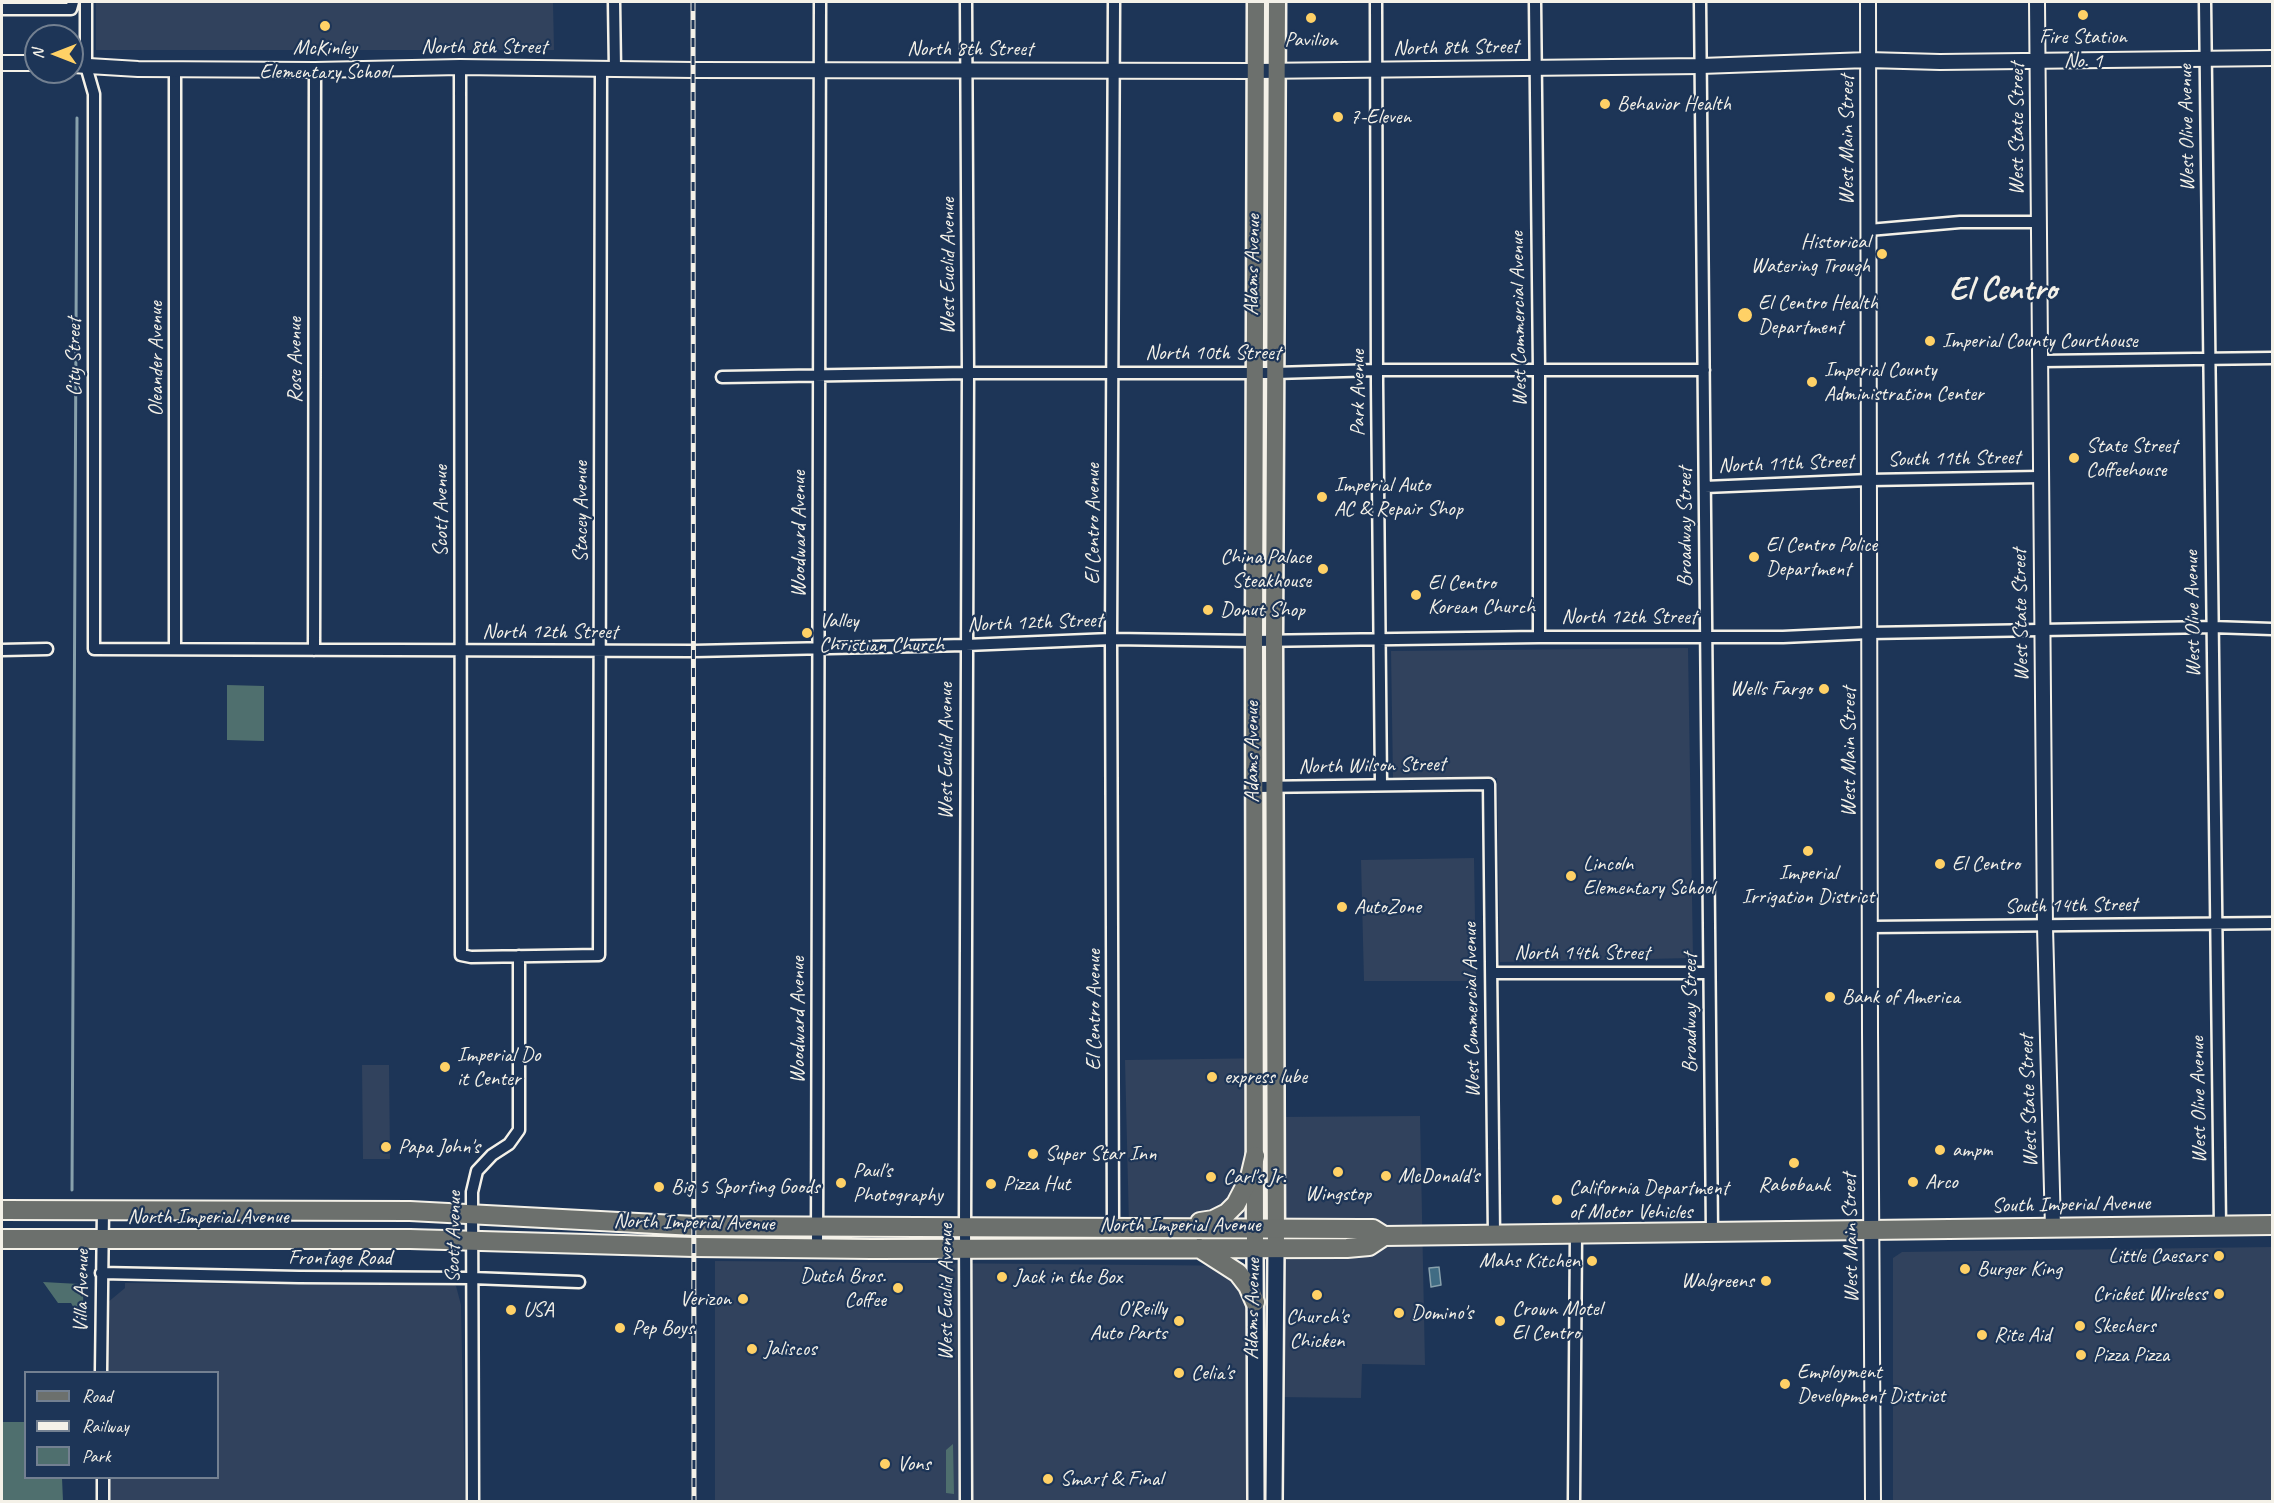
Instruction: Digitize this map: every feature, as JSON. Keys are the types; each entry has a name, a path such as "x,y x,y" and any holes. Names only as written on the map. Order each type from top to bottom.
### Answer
{"highway":[{"path":"1156,1226 1212,1220 1227,1213 1243,1192 1256,1156"},
{"name":"North Imperial Avenue","path":"2,1210 398,1211 695,1226 1156,1226 1373,1229 1384,1236 1871,1230"},
{"name":"South Imperial Avenue","path":"1871,1230 2272,1225"},
{"name":"North Imperial Avenue","path":"2,1239 472,1241 694,1247 1276,1248 1369,1246 1384,1236"},
{"path":"1197,1247 1238,1273 1248,1286 1255,1302"}],"main road":[{"name":"Adams Avenue","path":"1256,2 1254,641 1256,1502"},
{"name":"Adams Avenue","path":"1272,1502 1276,1248 1274,640 1277,2"},
{"path":"1256,1417 1263,1429 1264,1484 1272,1502"}],"street":[{"path":"2,9 71,9 73,2"},
{"path":"84,24 86,2"},
{"name":"Stacey Avenue","path":"519,956 599,955 600,652 608,69 614,2"},
{"name":"Woodward Avenue","path":"817,1247 820,2"},
{"name":"West Euclid Avenue","path":"966,2 968,374 966,1502"},
{"name":"El Centro Avenue","path":"1113,1226 1111,639 1114,2"},
{"name":"Park Avenue","path":"1376,2 1381,784"},
{"name":"West Commercial Avenue","path":"1535,2 1539,637"},
{"name":"Broadway Street","path":"1700,2 1712,1232"},
{"name":"West Main Street","path":"1868,2 1873,1502"},
{"name":"West State Street","path":"2037,2 2045,927 2053,1228"},
{"name":"West Olive Avenue","path":"2205,2 2220,1225"},
{"name":"North 8th Street","path":"84,65 175,69 315,70 460,67 1256,71 1701,66 1868,60 1940,62 2272,58"},
{"path":"2,63 24,63"},
{"name":"Scott Avenue","path":"460,67 461,955 471,957 519,956 519,1130 509,1144 492,1155 477,1171 472,1192 473,1502"},
{"name":"Oleander Avenue","path":"175,69 175,648"},
{"name":"Rose Avenue","path":"314,651 315,70"},
{"name":"City Street","path":"84,75 94,94 94,649"},
{"path":"1869,230 1960,222 2038,222"},
{"path":"2041,361 2272,358"},
{"name":"North 10th Street","path":"722,377 1275,373 1377,370 1704,370"},
{"name":"South 11th Street","path":"1869,480 2040,477"},
{"name":"North 11th Street","path":"1705,487 1869,480"},
{"name":"North 12th Street","path":"94,649 600,652 818,649 1111,639 1254,641 1539,637 1783,637 1869,633 2212,627 2272,629"},
{"path":"2,650 47,649"},
{"name":"West Commercial Avenue","path":"1489,784 1494,1235"},
{"name":"North Wilson Street","path":"1256,787 1489,784"},
{"name":"South 14th Street","path":"1870,927 2272,923"},
{"name":"North 14th Street","path":"1492,973 1709,973"},
{"name":"Villa Avenue","path":"101,1371 103,1210"},
{"path":"1574,1502 1576,1234"},
{"name":"Frontage Road","path":"101,1273 472,1278 579,1282"},
{"path":"103,1479 103,1502"}],"shaded area":[{"name":"McKinley Elementary School","path":"96,2 553,2 554,50 96,50"},
{"name":"Lincoln Elementary School","path":"1688,648 1693,958 1500,962 1497,778 1393,779 1391,651"},
{"path":"1474,858 1476,981 1364,981 1361,860"},
{"path":"1276,1058 1277,1117 1420,1116 1425,1365 1362,1364 1361,1398 1274,1397 1276,1228 1129,1226 1125,1060"},
{"path":"362,1065 389,1065 390,1159 363,1159"},
{"path":"2272,1247 2272,1501 1893,1501 1893,1258 1902,1252"},
{"path":"715,1261 1255,1266 1256,1501 715,1502"},
{"path":"1439,1267 1441,1285 1431,1287 1429,1268"},
{"path":"445,1280 456,1286 461,1305 465,1501 104,1501 104,1479 219,1479 219,1371 101,1371 101,1308 125,1288 125,1283 290,1284"}],"green space":[{"path":"227,685 264,686 264,741 227,740"},
{"path":"43,1282 79,1284 83,1291 84,1325 71,1303 58,1303"},
{"path":"2,1422 24,1422 24,1479 62,1479 63,1501 2,1501"},
{"path":"953,1444 954,1494 946,1493 946,1450"}],"waterway":[{"path":"72,1190 77,118"}],"railway":[{"path":"693,2 694,1502"}],"place":[{"name":"Fire Station No. 1","path":"2083,15"},
{"name":"Pavilion","path":"1311,18"},
{"name":"McKinley Elementary School","path":"325,26"},
{"name":"Behavior Health","path":"1605,104"},
{"name":"7-Eleven","path":"1338,117"},
{"name":"Historical Watering Trough","path":"1882,254"},
{"name":"El Centro Health Department","path":"1745,315"},
{"name":"Imperial County Courthouse","path":"1930,341"},
{"name":"Imperial County Administration Center","path":"1812,382"},
{"name":"State Street Coffeehouse","path":"2074,458"},
{"name":"Imperial Auto AC & Repair Shop","path":"1322,497"},
{"name":"El Centro Police Department","path":"1754,557"},
{"name":"China Palace Steakhouse","path":"1323,569"},
{"name":"El Centro Korean Church","path":"1416,595"},
{"name":"Donut Shop","path":"1208,610"},
{"name":"Valley Christian Church","path":"807,633"},
{"name":"Wells Fargo","path":"1824,689"},
{"name":"Imperial Irrigation District","path":"1808,851"},
{"name":"El Centro","path":"1940,864"},
{"name":"Lincoln Elementary School","path":"1571,876"},
{"name":"AutoZone","path":"1342,907"},
{"name":"Bank of America","path":"1830,997"},
{"name":"Imperial Do it Center","path":"445,1067"},
{"name":"express lube","path":"1212,1077"},
{"name":"Papa John's","path":"386,1147"},
{"name":"ampm","path":"1940,1150"},
{"name":"Super Star Inn","path":"1033,1154"},
{"name":"Rabobank","path":"1794,1163"},
{"name":"Wingstop","path":"1338,1172"},
{"name":"McDonald's","path":"1386,1176"},
{"name":"Carl's Jr.","path":"1211,1177"},
{"name":"Arco","path":"1913,1182"},
{"name":"Paul's Photography","path":"841,1183"},
{"name":"Pizza Hut","path":"991,1184"},
{"name":"Big 5 Sporting Goods","path":"659,1187"},
{"name":"California Department of Motor Vehicles","path":"1557,1200"},
{"name":"Little Caesars","path":"2219,1256"},
{"name":"Mahs Kitchen","path":"1592,1261"},
{"name":"Burger King","path":"1965,1269"},
{"name":"Jack in the Box","path":"1002,1277"},
{"name":"Walgreens","path":"1766,1281"},
{"name":"Dutch Bros. Coffee","path":"898,1288"},
{"name":"Cricket Wireless","path":"2219,1294"},
{"name":"Church's Chicken","path":"1317,1295"},
{"name":"Verizon","path":"743,1299"},
{"name":"USA","path":"511,1310"},
{"name":"Domino's","path":"1399,1313"},
{"name":"O'Reilly Auto Parts","path":"1179,1321"},
{"name":"Crown Motel El Centro","path":"1500,1321"},
{"name":"Skechers","path":"2080,1326"},
{"name":"Pep Boys","path":"620,1328"},
{"name":"Rite Aid","path":"1982,1335"},
{"name":"Jaliscos","path":"752,1349"},
{"name":"Pizza Pizza","path":"2081,1355"},
{"name":"Celia's","path":"1179,1373"},
{"name":"Employment Development District","path":"1785,1384"},
{"name":"Vons","path":"885,1464"},
{"name":"Smart & Final","path":"1048,1479"}],"district":[{"name":"El Centro","path":"2003,290"}]}
